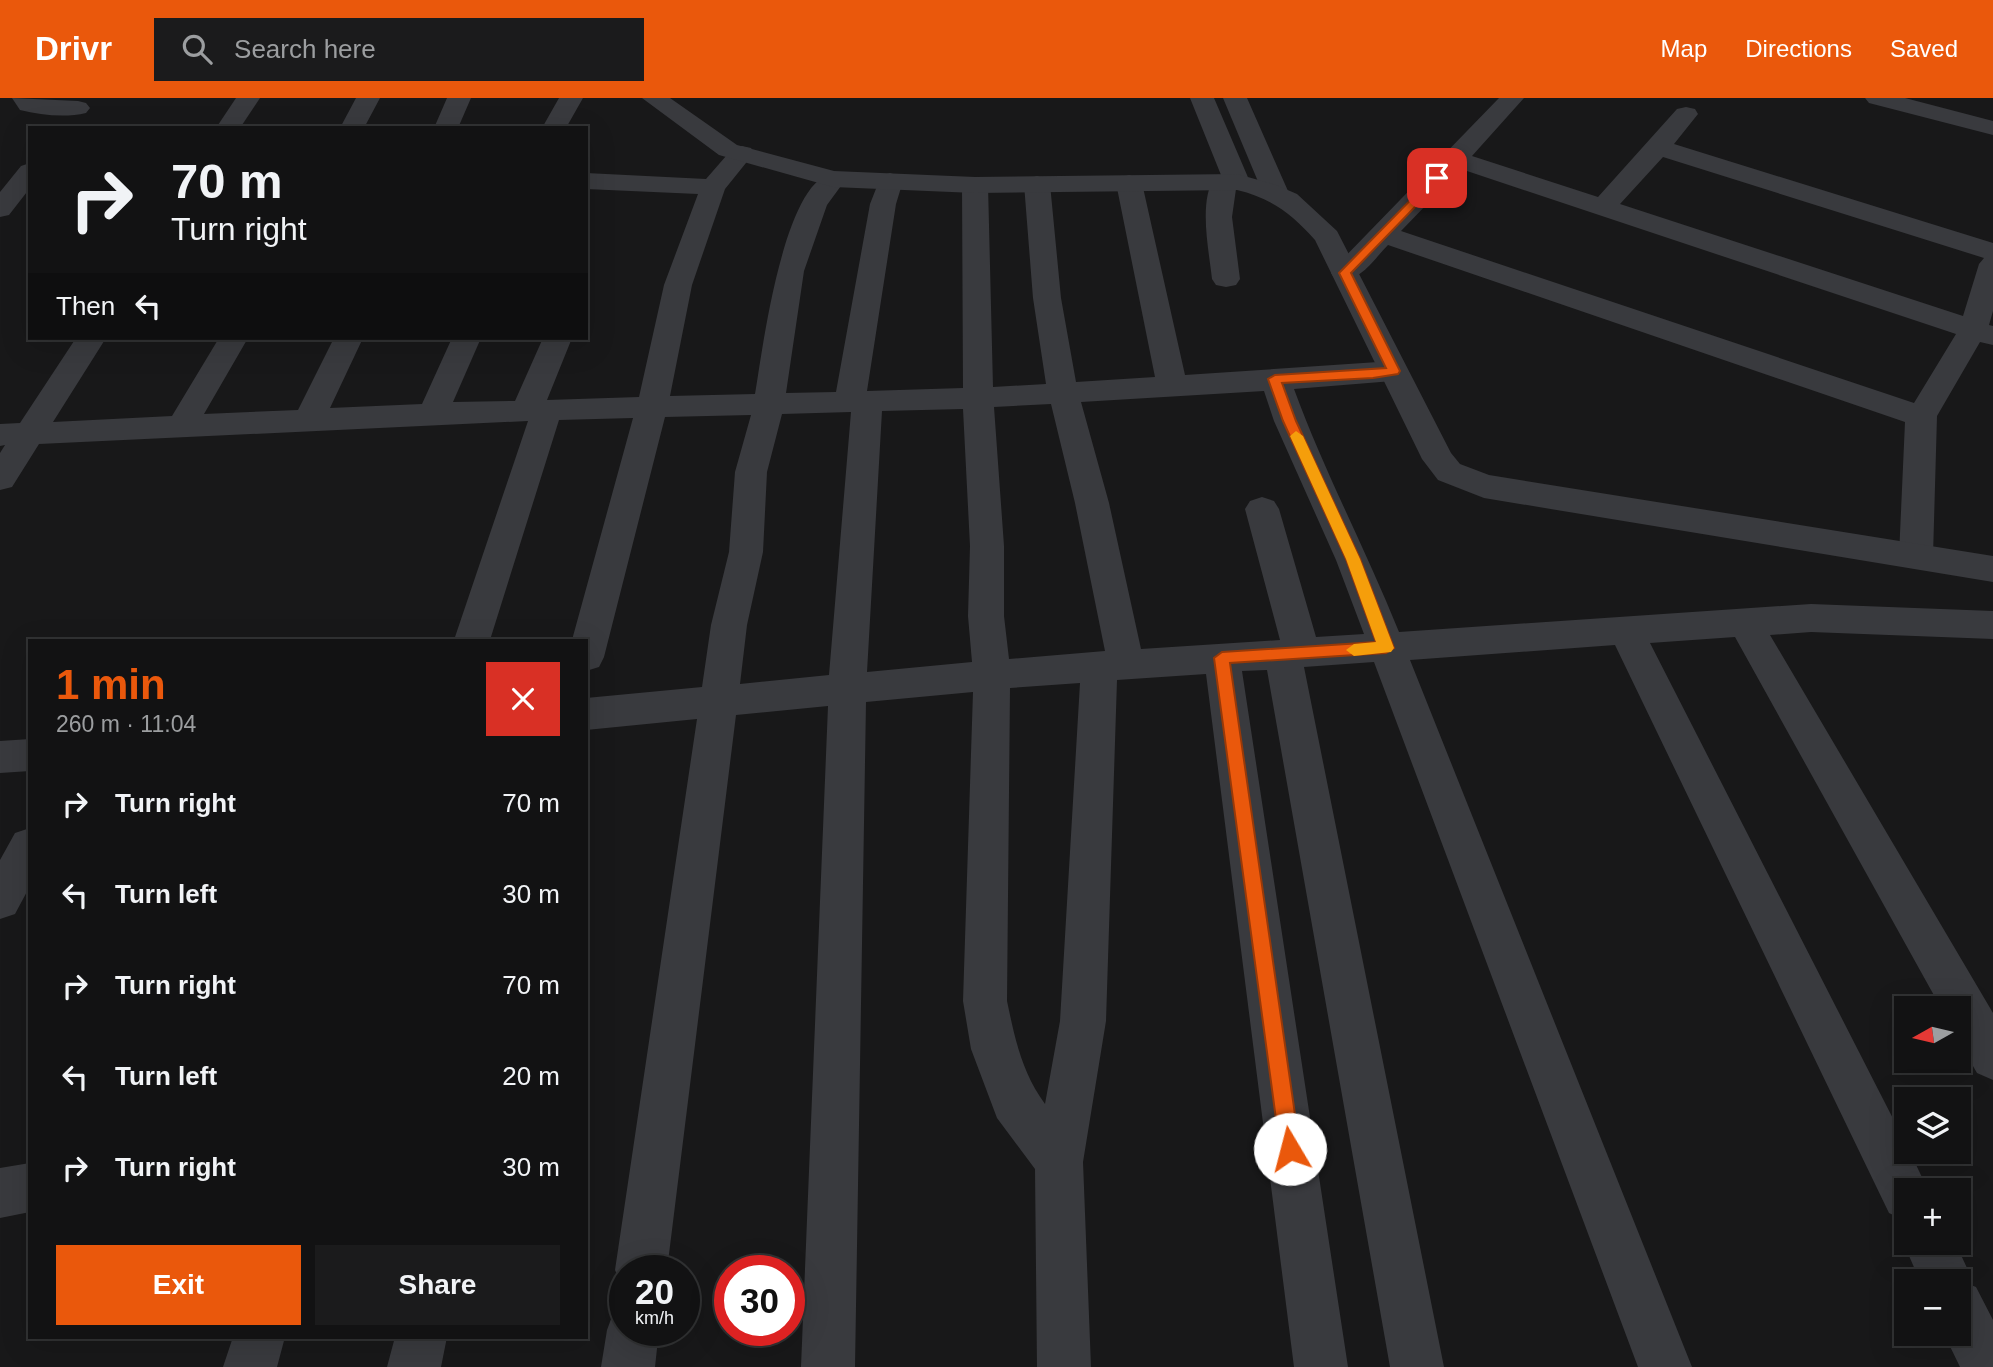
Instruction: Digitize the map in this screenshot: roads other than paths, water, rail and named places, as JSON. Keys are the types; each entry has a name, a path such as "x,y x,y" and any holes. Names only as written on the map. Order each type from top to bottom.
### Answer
{"street":[{"path":"24,98 28,105 41,108 82,103"},
{"path":"229,126 248,98"},
{"path":"353,126 368,98"},
{"path":"447,126 458,98"},
{"path":"555,126 571,98"},
{"path":"588,649 652,407 678,285 730,167 728,150 654,98"},
{"path":"1202,98 1226,197 1226,279"},
{"path":"1235,98 1275,191 1305,211 1327,237 1345,273 1373,374 1449,472 1484,486 1993,569"},
{"path":"1345,273 1511,98"},
{"path":"1877,98 1993,128"},
{"path":"65,126 82,103"},
{"path":"1603,207 1686,114"},
{"path":"1658,147 1993,252"},
{"path":"1456,159 1983,333"},
{"path":"588,181 730,167 823,192 885,201 1226,197 1275,191"},
{"path":"0,209 20,181"},
{"path":"643,1255 729,625 746,552 751,472 769,404 790,271 823,192"},
{"path":"1132,197 1172,385"},
{"path":"1039,200 1047,298 1063,392 1092,503 1113,666 1083,1021 1059,1162 1064,1367"},
{"path":"828,1367 847,689 859,401 885,201"},
{"path":"975,201 979,439 987,546 986,616 992,675 985,1001 995,1049 1014,1101 1059,1162"},
{"path":"1382,234 1921,416"},
{"path":"1916,556 1921,416 1983,333 1993,264"},
{"path":"0,479 14,434 88,340"},
{"path":"182,426 232,340"},
{"path":"309,419 347,340"},
{"path":"433,413 465,340"},
{"path":"472,639 556,340"},
{"path":"14,434 433,413 979,398 1373,374"},
{"path":"1275,379 1290,421 1353,559 1665,1367"},
{"path":"1262,509 1293,653 1417,1367"},
{"path":"588,713 992,675 1811,618 1993,625"},
{"path":"1745,623 1993,1057"},
{"path":"1626,631 1897,1178"},
{"path":"1222,658 1321,1367"},
{"path":"0,757 28,755"},
{"path":"0,900 28,850"},
{"path":"0,1193 28,1186"},
{"path":"1971,1332 1988,1367"},
{"path":"250,1367 258,1339"},
{"path":"414,1367 421,1339"},
{"path":"628,1367 631,1346"}]}
